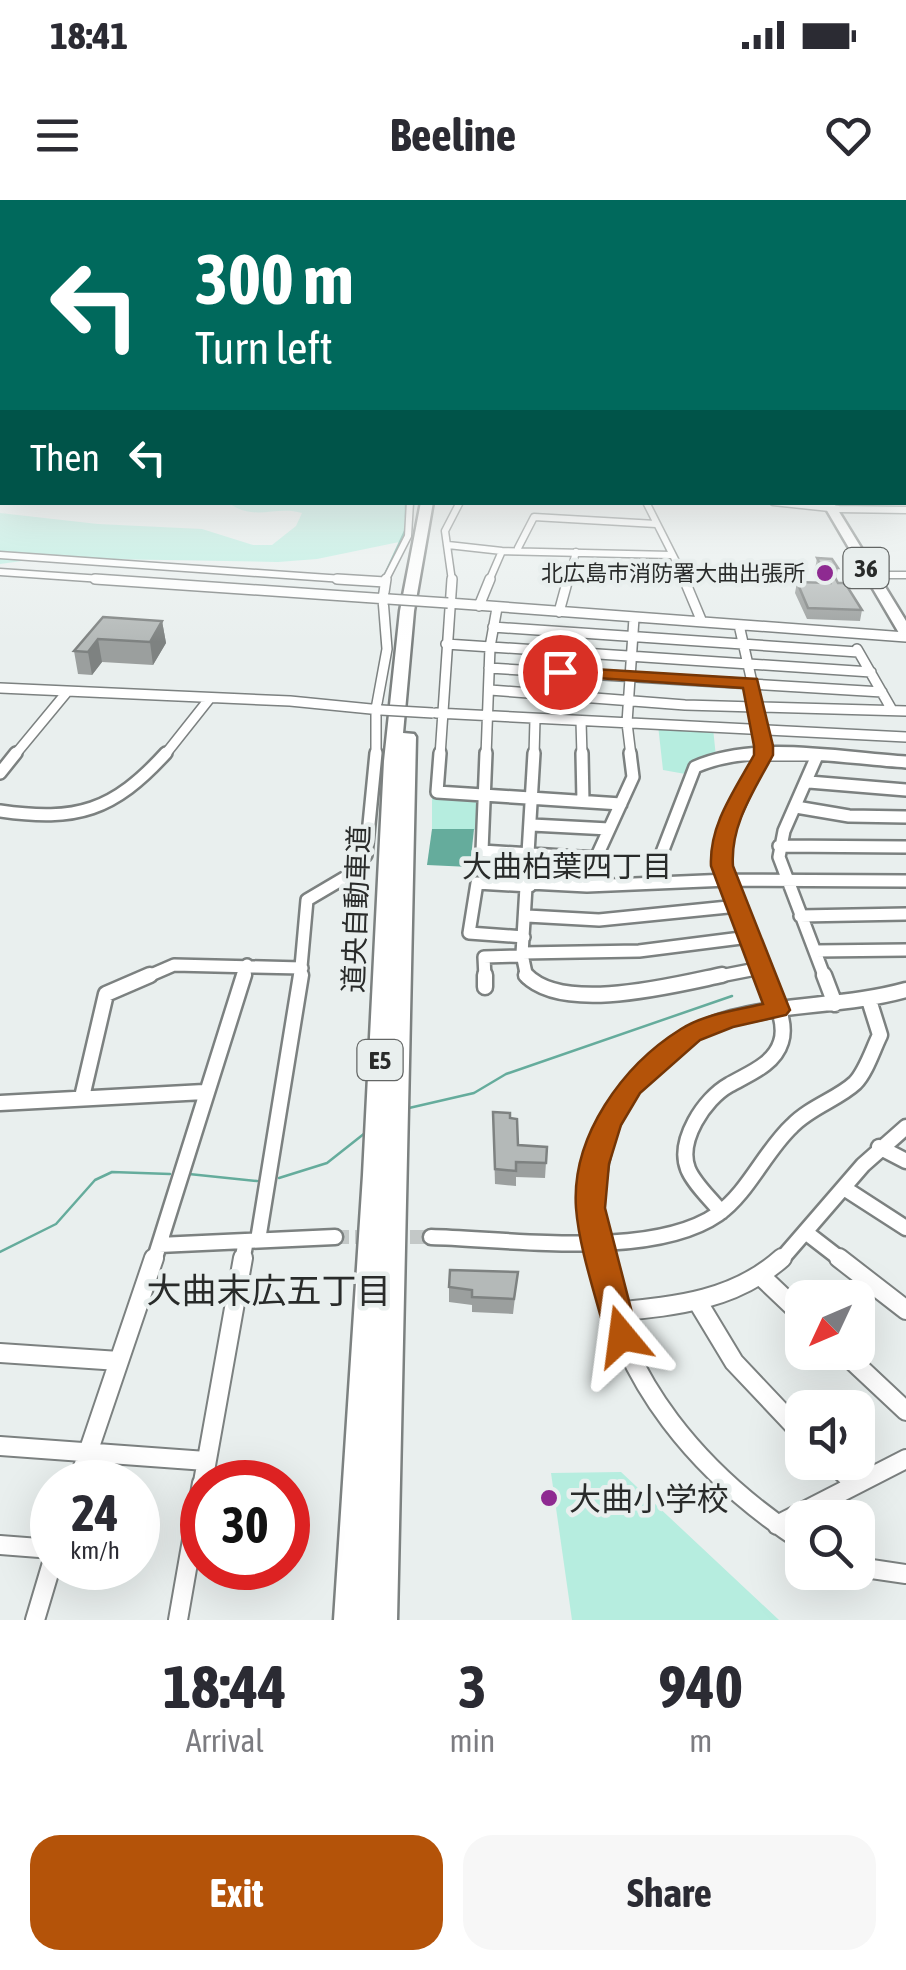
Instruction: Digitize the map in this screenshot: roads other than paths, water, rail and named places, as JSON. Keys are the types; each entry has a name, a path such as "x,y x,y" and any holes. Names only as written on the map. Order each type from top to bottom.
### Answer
{"highway":[{"name":"道央自動車道","path":"352,1620 376,1175 392,762 407,611 426,509"},
{"name":"道央自動車道","path":"380,1620 406,756 418,615 435,509"},
{"name":"36","path":"835,509 906,635"},
{"name":"36","path":"875,575 906,614"}],"street":[{"path":"206,1460 302,968 307,900 351,874 366,855 387,650 385,582 408,536 410,509"},
{"path":"455,509 447,522 450,603 438,713 437,792 620,804"},
{"path":"649,509 699,608 702,622"},
{"path":"518,548 534,517 656,524"},
{"path":"448,546 672,555"},
{"path":"479,606 502,551"},
{"path":"558,612 576,552"},
{"path":"0,556 385,582"},
{"path":"0,572 906,635"},
{"path":"875,575 906,575"},
{"path":"497,608 490,647 482,851 596,858 633,777 627,724 634,618"},
{"path":"721,1212 689,1172 684,1152 700,1113 723,1088 768,1064 782,1041 777,1010 722,866 720,845 727,824 763,755 739,625"},
{"path":"493,627 858,652"},
{"path":"850,633 892,710"},
{"path":"446,644 871,672"},
{"path":"489,668 882,692"},
{"path":"0,688 290,700 379,710 906,737"},
{"path":"490,690 755,708 906,710"},
{"path":"0,773 66,692"},
{"path":"0,811 34,816 74,814 102,806 122,793 181,738 210,698"},
{"path":"535,719 530,885 522,954 527,978 546,991 577,996 761,968"},
{"path":"582,721 582,801"},
{"path":"661,883 656,868 694,767 706,758 763,755 906,762"},
{"path":"816,758 810,782 779,846 779,857 836,1004"},
{"path":"810,782 906,790"},
{"path":"796,807 849,816 906,818"},
{"path":"532,825 609,829"},
{"path":"779,846 906,848"},
{"path":"524,936 469,932 477,883 587,886 728,880 906,881"},
{"path":"526,916 599,920 738,906"},
{"path":"800,916 906,914"},
{"path":"485,987 484,957 639,950 748,937"},
{"path":"814,951 906,950"},
{"path":"82,1097 106,994 174,965 302,968"},
{"path":"85,1460 159,1244 247,965"},
{"path":"785,1530 716,1476 677,1433 629,1360 590,1208 594,1164 607,1124 630,1086 691,1034 727,1020 869,1000 906,990"},
{"path":"431,1237 597,1242 654,1240 688,1231 721,1212 791,1126 820,1102 856,1082 880,1035 869,1000"},
{"path":"0,1103 204,1092"},
{"path":"614,1312 700,1304 763,1278 808,1234 879,1147 906,1127"},
{"path":"879,1147 906,1162"},
{"path":"844,1188 906,1228"},
{"path":"808,1234 906,1310"},
{"path":"159,1244 335,1237"},
{"path":"763,1278 785,1298"},
{"path":"700,1304 734,1362 785,1416"},
{"path":"0,1354 119,1361"},
{"path":"863,1370 906,1410"},
{"path":"0,1446 194,1460"},
{"path":"777,1525 906,1459"},
{"path":"851,1480 855,1484"},
{"path":"0,1545 30,1547"},
{"path":"875,1569 906,1574"},
{"path":"35,1620 44,1590"},
{"path":"178,1620 183,1590"}],"waterway":[{"path":"406,509 406,517"},
{"path":"382,581 406,529"},
{"path":"409,1108 474,1093 506,1074 732,996"},
{"path":"279,1178 327,1163 365,1133"},
{"path":"0,1252 56,1224 95,1180 112,1172 170,1174"},
{"path":"189,1174 257,1181"}],"tunnel":[{"path":"335,1237 372,1237"},
{"path":"390,1237 431,1237"}],"place":[{"name":"北広島市消防署大曲出張所","path":"825,573"},
{"name":"大曲小学校","path":"549,1498"}],"district":[{"name":"大曲柏葉四丁目","path":"567,866"},
{"name":"大曲末広五丁目","path":"269,1290"}]}
